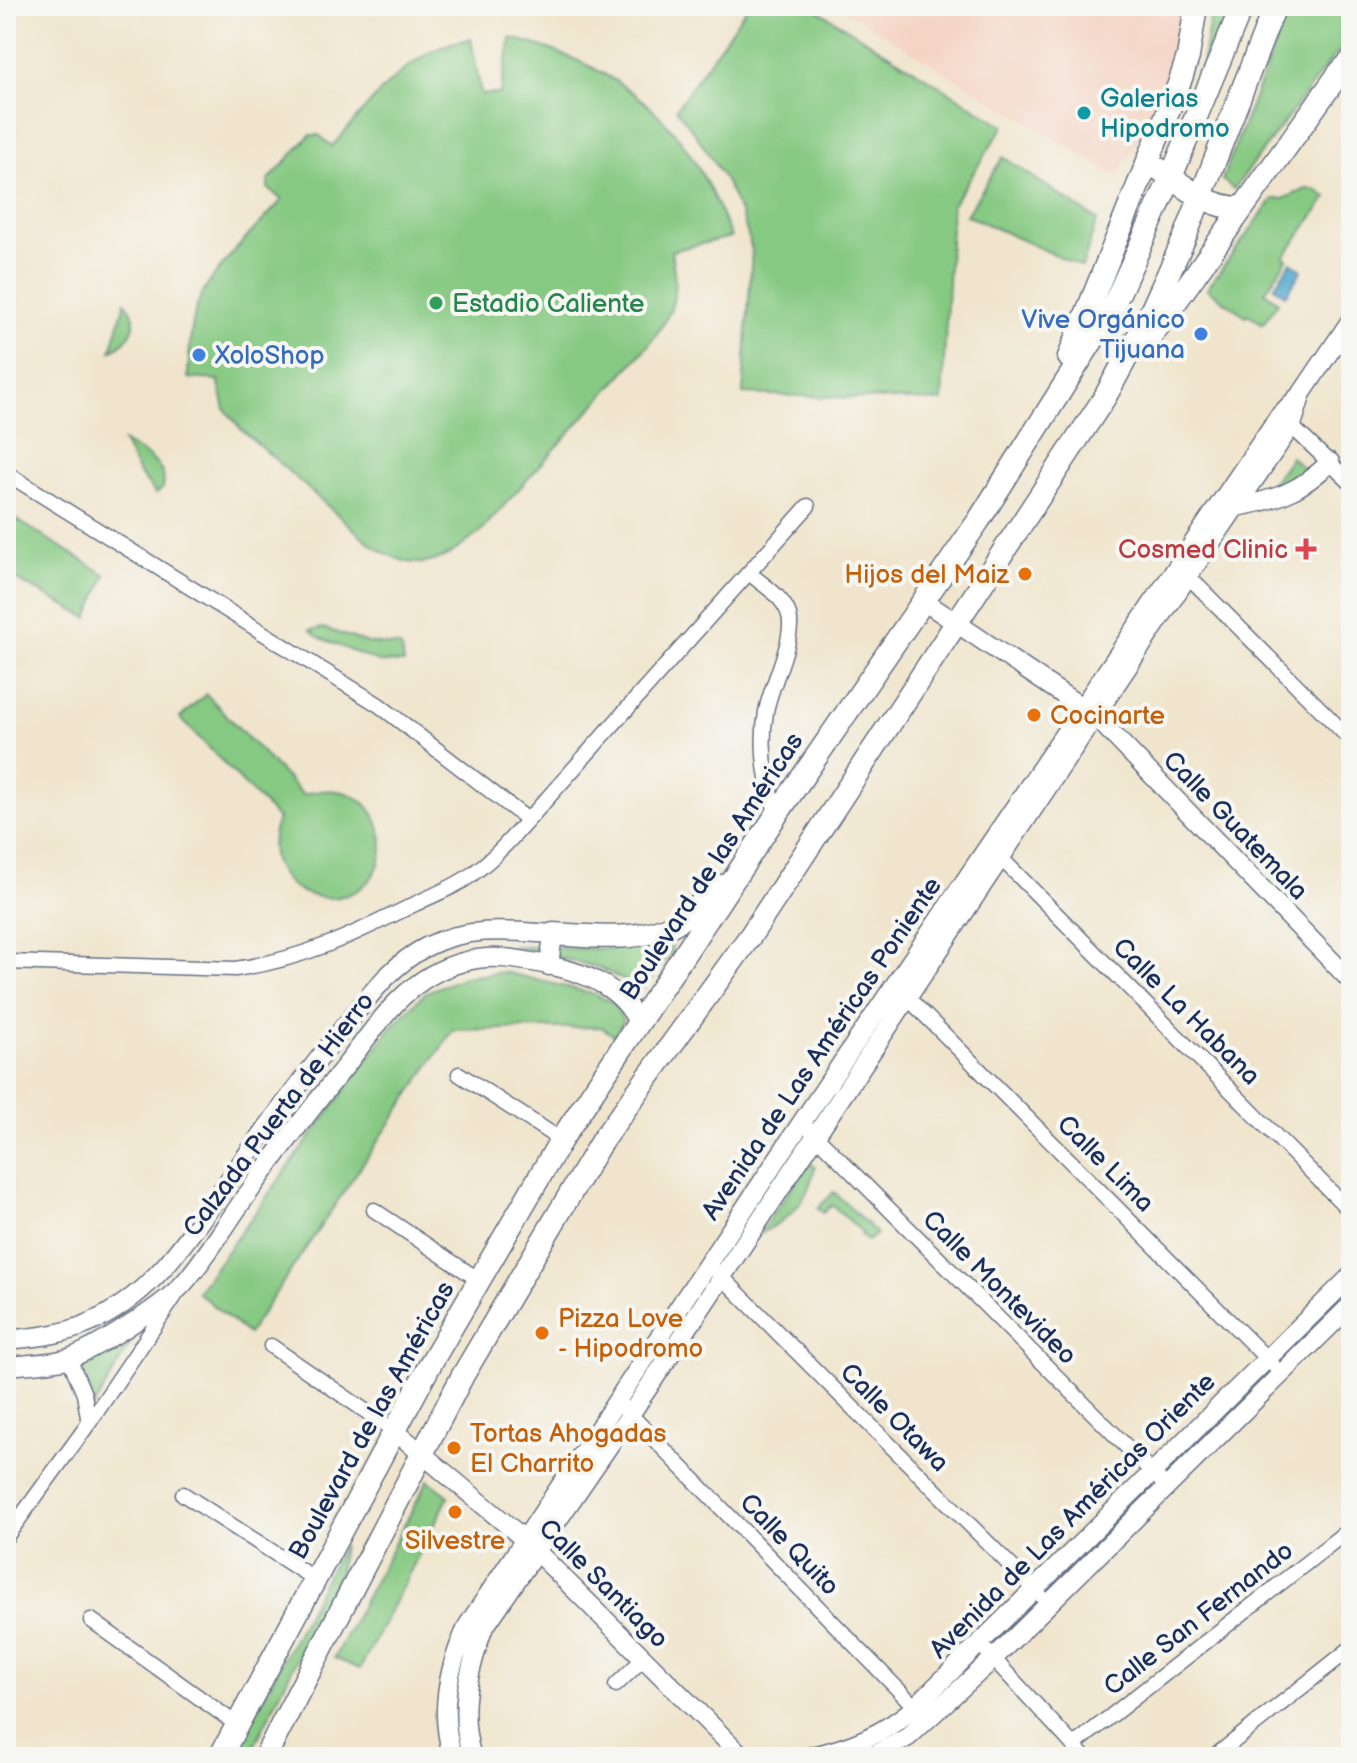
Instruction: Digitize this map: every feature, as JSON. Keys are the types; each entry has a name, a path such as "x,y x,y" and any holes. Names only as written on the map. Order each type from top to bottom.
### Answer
{"main road":[{"path":"1038,429 1184,71 1196,6"},
{"name":"Boulevard de las Américas","path":"220,1757 432,1361 561,1140 1038,429 1111,311 1242,6"},
{"path":"1105,397 1185,237 1275,6"},
{"path":"265,1757 463,1375 601,1142 751,935 1105,397 1351,61"},
{"path":"1148,161 1199,196 1224,208 1241,208"},
{"path":"553,934 627,936 662,929 685,917 741,870"}],"street":[{"name":"Avenida de Las Américas Poniente","path":"1183,571 1236,507 1302,393 1351,320"},
{"name":"Avenida de Las Américas Poniente","path":"624,1409 708,1263 808,1128 902,992 1286,420"},
{"path":"1286,420 1351,483"},
{"path":"1236,507 1264,502 1301,487 1330,462"},
{"path":"6,473 379,705 528,820"},
{"path":"6,962 235,969 271,964 349,937 463,880 502,848 528,820 808,506"},
{"path":"1183,571 1351,740"},
{"path":"749,573 778,597 788,611 791,627 766,711 763,749 768,790 777,814"},
{"name":"Calle Guatemala","path":"922,600 1088,711 1351,981"},
{"name":"Calle La Habana","path":"994,851 1351,1212"},
{"name":"Calzada Puerta de Hierro","path":"6,1340 58,1335 100,1318 164,1270 302,1079 382,981 404,961 427,946 454,936 483,931 553,934"},
{"path":"549,966 553,934"},
{"name":"Calzada Puerta de Hierro","path":"6,1366 69,1358 114,1336 182,1285 377,1023 410,988 435,973 462,962 491,957 586,975 610,988 629,1004 639,1025"},
{"name":"Calle Lima","path":"902,992 1283,1373"},
{"path":"459,1074 561,1140"},
{"name":"Avenida de Las Américas Poniente","path":"472,1757 454,1708 449,1672 468,1625 531,1545 624,1409 722,1277 808,1128"},
{"name":"Calle Montevideo","path":"808,1128 1166,1486"},
{"path":"239,1166 258,1179"},
{"path":"374,1210 479,1280"},
{"name":"Calle Otawa","path":"708,1263 1048,1604"},
{"name":"Avenida de Las Américas Oriente","path":"871,1757 908,1737 921,1713 979,1643 1351,1276"},
{"path":"6,1537 89,1423 182,1285"},
{"name":"Avenida de Las Américas Oriente","path":"808,1757 877,1735 921,1713 994,1658 1351,1305"},
{"path":"58,1335 84,1394 89,1423"},
{"path":"271,1346 396,1432"},
{"name":"Calle Quito","path":"624,1409 921,1713"},
{"name":"Calle Santiago","path":"396,1432 531,1545 743,1757"},
{"path":"183,1494 316,1580"},
{"name":"Calle San Fernando","path":"1074,1745 1351,1528"},
{"path":"91,1620 236,1724"},
{"path":"979,1643 1084,1757"},
{"path":"1214,1757 1351,1648"},
{"path":"616,1685 643,1659"},
{"name":"Avenida de Las Américas Poniente","path":"453,1757 447,1739 454,1708"}],"shaded area":[{"name":"Galerias Hipodromo","path":"837,6 1188,6 1180,33 1187,38 1168,71 1176,75 1117,177"}],"green space":[{"path":"748,6 811,6 1004,126 952,205 942,401 743,394 752,250 739,211 722,175 676,109"},
{"path":"1211,6 1230,6 1198,88 1211,14"},
{"path":"1290,6 1336,6 1351,20 1351,47 1337,53 1327,65 1234,189 1222,180"},
{"name":"Estadio Caliente","path":"511,38 586,64 631,91 651,108 693,158 731,237 671,251 675,280 673,302 647,347 480,532 438,559 412,563 383,552 367,541 241,429 225,409 218,380 188,378 192,326 201,296 210,282 282,200 268,188 268,181 310,135 319,135 332,146 377,95 410,65 449,44 471,39 481,94 500,94"},
{"path":"1003,157 1097,220 1082,267 966,215"},
{"path":"1306,189 1314,189 1327,197 1284,257 1287,259 1265,292 1278,302 1263,324 1207,289 1273,199 1283,199"},
{"path":"125,302 133,316 133,329 125,341 111,351"},
{"path":"123,442 152,459 162,472 163,488 156,494 139,473"},
{"path":"1291,457 1309,474 1263,496"},
{"path":"6,513 106,575 88,618 6,574"},
{"path":"323,628 368,643 398,646 402,649 404,663 378,662 320,638 310,630"},
{"path":"206,694 303,795 328,791 352,795 374,815 382,838 382,850 375,873 360,888 341,896 321,897 301,891 285,879 274,861 273,835 278,819 180,718"},
{"path":"671,940 672,951 644,988 600,968 512,946 607,949"},
{"path":"504,972 591,993 614,1003 623,1021 615,1036 601,1027 453,1030 248,1334 197,1292 392,1026 426,992 465,977"},
{"path":"810,1162 815,1167 802,1201 779,1223 757,1236"},
{"path":"834,1192 877,1234 867,1241 861,1235 863,1233 832,1205 823,1213 818,1208"},
{"path":"136,1334 92,1409 89,1387 79,1368"},
{"path":"428,1480 449,1496 360,1669 334,1658"},
{"path":"343,1545 339,1573 249,1757 232,1757"}],"water":[{"path":"1291,262 1302,270 1286,295 1274,287"}],"place":[{"name":"Galerias Hipodromo","path":"1084,113"},
{"name":"Estadio Caliente","path":"436,303"},
{"name":"Vive Orgánico Tijuana","path":"1201,334"},
{"name":"XoloShop","path":"199,355"},
{"name":"Cosmed Clinic","path":"1306,549"},
{"name":"Hijos del Maiz","path":"1025,574"},
{"name":"Cocinarte","path":"1034,715"},
{"name":"Pizza Love - Hipodromo","path":"542,1333"},
{"name":"Tortas Ahogadas El Charrito","path":"454,1448"},
{"name":"Silvestre","path":"455,1512"}]}
